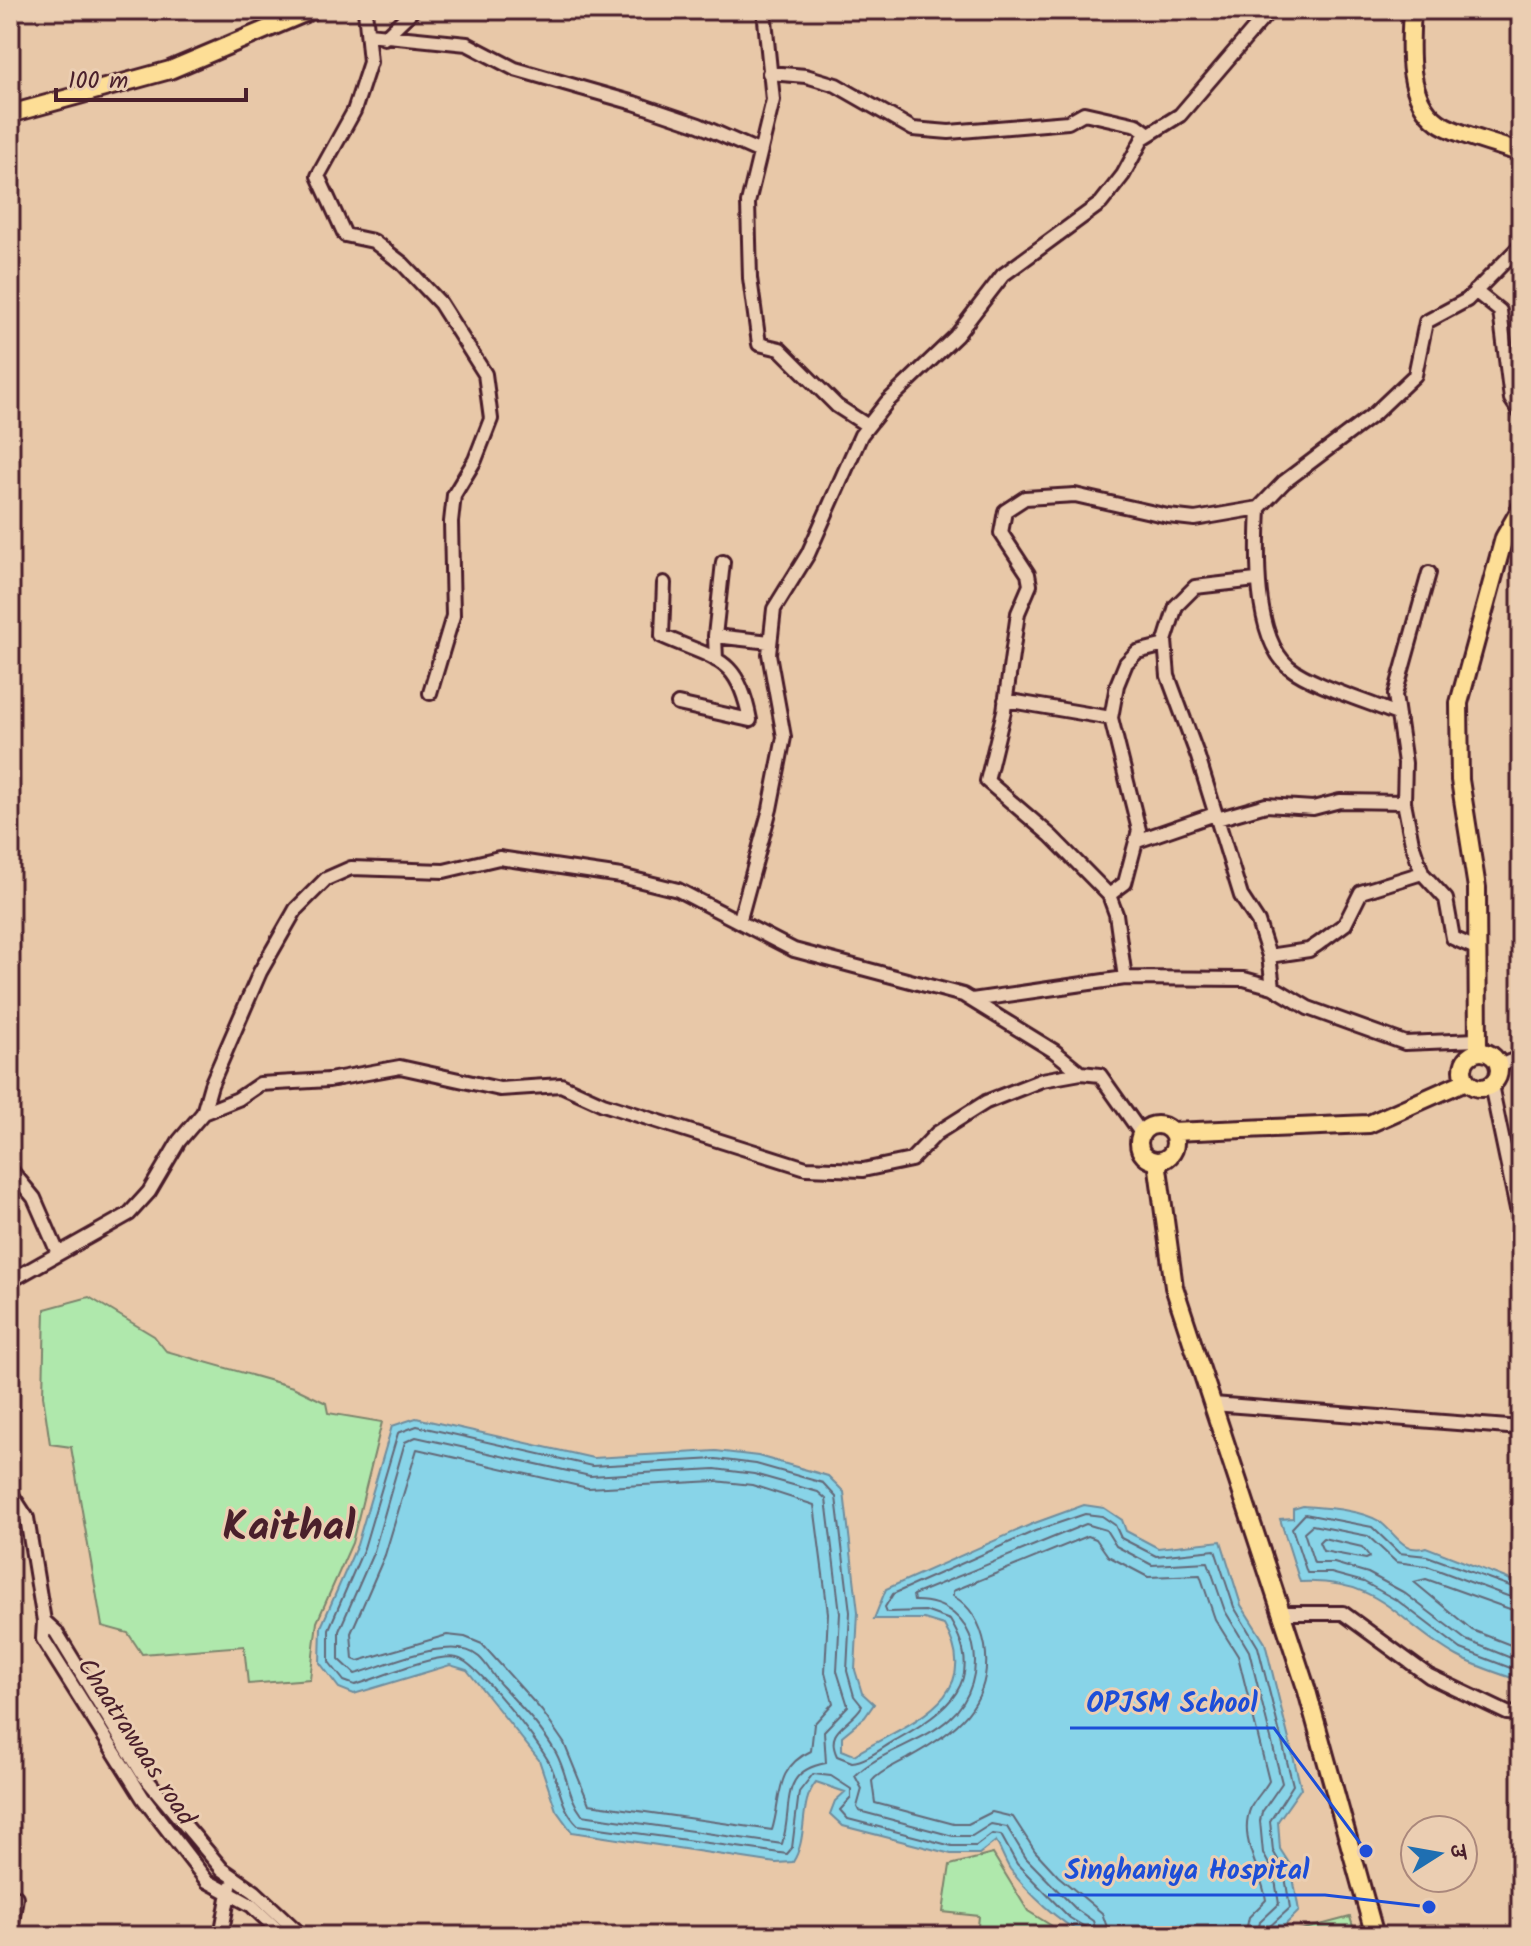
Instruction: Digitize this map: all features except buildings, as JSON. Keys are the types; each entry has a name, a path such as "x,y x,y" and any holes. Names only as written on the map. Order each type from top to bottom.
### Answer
{"main road":[{"path":"10,114 170,70 312,10"},
{"path":"1412,10 1410,49 1414,87 1438,122 1521,153"},
{"path":"1478,1046 1491,1054 1499,1066 1498,1077 1491,1085 1477,1088 1466,1081 1463,1066 1478,1046 1478,949 1477,888 1460,780 1459,703 1504,538 1521,508"},
{"path":"1157,1161 1142,1154 1139,1147 1141,1133 1153,1125 1172,1132 1369,1124 1466,1081"},
{"path":"1157,1161 1172,1153 1175,1146 1172,1132"},
{"path":"1157,1161 1174,1287 1281,1613 1375,1936"}],"street":[{"path":"365,10 370,53 354,111 318,176 345,235 373,241 440,303 485,374 491,419 475,460 454,495 451,522 453,616 430,693"},
{"path":"370,53 413,10"},
{"path":"764,10 773,100 758,151 748,203 750,278 759,344 780,349 837,406 868,426"},
{"path":"740,919 770,809 784,737 771,667 774,609 786,584 808,554 868,426 887,402 956,336 1003,275 1101,203 1149,134 1180,115 1270,10"},
{"path":"368,34 467,44 515,69 647,108 758,151"},
{"path":"769,73 806,76 836,85 913,129 949,132 1068,122 1084,113 1137,125 1149,134"},
{"path":"1125,978 1116,914 1109,895 1051,836 987,781 1005,700 1018,613 1030,585 1028,574 1001,533 1005,511 1025,498 1075,495 1195,519 1259,508 1284,482 1374,414 1415,375 1426,322 1467,300 1521,245"},
{"path":"1475,291 1500,311 1511,399 1521,414"},
{"path":"1259,508 1256,580 1274,643 1288,666 1397,714"},
{"path":"716,660 715,636 723,562"},
{"path":"1429,573 1395,695 1405,763 1404,802 1422,873 1446,899 1453,938 1478,949"},
{"path":"1256,580 1195,587 1185,594 1176,606 1165,645 1168,676 1241,896 1258,922 1269,956 1273,987"},
{"path":"664,583 662,636 728,665 744,689 750,720 678,704"},
{"path":"715,636 770,642"},
{"path":"1109,895 1125,883 1139,830 1111,718 1126,663 1137,652 1165,645"},
{"path":"1005,700 1111,718"},
{"path":"1137,841 1266,805 1313,808 1340,801 1404,802"},
{"path":"10,1281 129,1214 149,1192 179,1141 203,1113 211,1085 260,972 296,909 326,879 351,868 444,871 499,858 621,876 678,890 740,919 794,950 972,1000 1054,1051 1081,1073"},
{"path":"1269,956 1309,950 1345,924 1361,892 1422,873"},
{"path":"972,1000 1125,978 1244,979 1273,987 1308,1008 1405,1043 1478,1046"},
{"path":"1499,1066 1521,1057"},
{"path":"203,1113 238,1099 260,1084 329,1080 400,1067 500,1089 561,1085 603,1104 806,1168 863,1170 911,1160 937,1133 986,1102 1042,1080 1081,1073 1100,1075 1141,1133"},
{"path":"1491,1085 1521,1228"},
{"path":"10,1169 34,1198 58,1253"},
{"path":"1213,1404 1521,1428"},
{"name":"Chaatrawaas road","path":"10,1492 27,1518 44,1621 43,1639 143,1798 207,1881 251,1905 284,1936"},
{"path":"1281,1613 1343,1613 1429,1676 1507,1713 1521,1714"},
{"path":"44,1621 56,1632 144,1776 222,1869 302,1936"},
{"path":"221,1936 233,1876"},
{"path":"10,1935 16,1897"}],"green space":[{"path":"89,1297 154,1336 166,1351 293,1387 326,1403 328,1413 382,1422 352,1543 317,1622 310,1679 248,1684 244,1646 142,1654 128,1633 102,1626 71,1447 50,1444 43,1396 45,1309"},
{"path":"993,1854 1028,1911 1068,1936 977,1936 979,1916 943,1912 950,1865"},
{"path":"1350,1917 1356,1936 1279,1936"}],"water":[{"path":"416,1418 593,1458 716,1451 758,1456 828,1476 844,1492 858,1612 855,1670 862,1693 874,1704 865,1717 842,1736 842,1750 854,1755 935,1706 948,1690 956,1672 955,1651 944,1625 924,1619 874,1619 886,1589 1032,1524 1084,1505 1104,1508 1122,1520 1126,1531 1158,1548 1221,1541 1241,1605 1265,1643 1301,1788 1278,1821 1280,1849 1291,1866 1299,1911 1279,1931 1263,1936 1085,1936 1054,1915 1026,1888 1010,1869 996,1841 979,1854 951,1854 843,1826 830,1814 835,1801 845,1792 816,1782 807,1800 801,1842 793,1862 776,1863 572,1832 556,1810 539,1760 467,1670 450,1665 354,1694 339,1688 320,1663 321,1627 357,1545 392,1426"},
{"path":"1303,1506 1371,1517 1411,1548 1426,1547 1521,1584 1521,1681 1457,1656 1370,1595 1351,1587 1300,1582 1280,1519 1293,1518 1293,1509"}],"place":[{"name":"OPJSM School","path":"1366,1851"},
{"name":"Singhaniya Hospital","path":"1429,1907"}],"district":[{"name":"Kaithal","path":"289,1525"}]}
